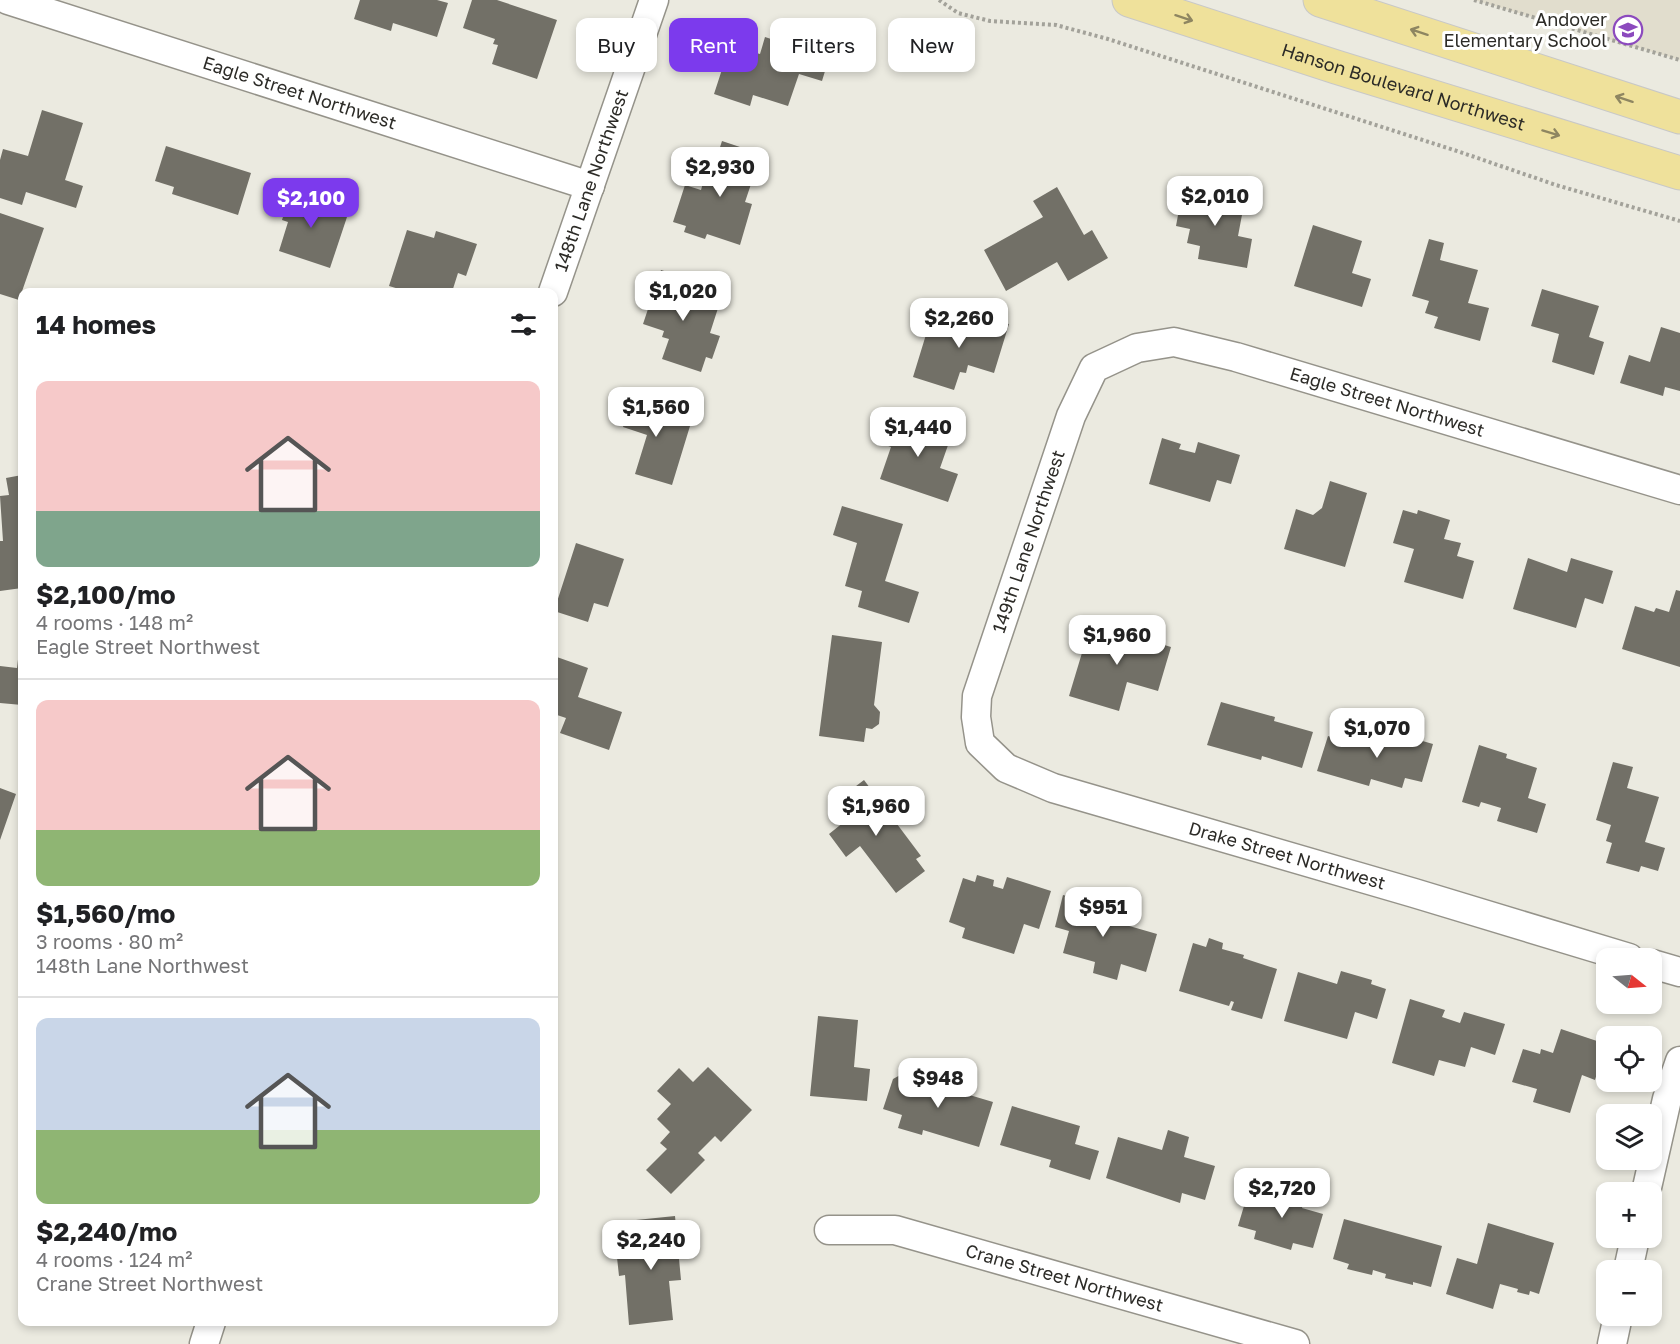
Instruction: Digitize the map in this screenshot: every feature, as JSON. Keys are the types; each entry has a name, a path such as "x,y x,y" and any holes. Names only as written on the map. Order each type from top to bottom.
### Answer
{"main road":[{"name":"Hanson Boulevard Northwest","path":"1129,0 1336,67 1680,172"},
{"path":"1320,0 1680,117"}],"street":[{"name":"Eagle Street Northwest","path":"8,0 590,186"},
{"name":"148th Lane Northwest","path":"555,288 654,0"},
{"name":"Eagle Street Northwest","path":"1094,368 1137,348 1174,342 1236,357 1680,490"},
{"name":"149th Lane Northwest","path":"976,717 977,696 1071,416 1094,368"},
{"name":"Drake Street Northwest","path":"976,717 980,743 1006,768 1053,788 1596,948"},
{"path":"1662,967 1680,972"},
{"path":"1648,1182 1667,1099 1680,1061"},
{"name":"Crane Street Northwest","path":"830,1230 895,1230 1295,1344"},
{"path":"204,1344 210,1326"},
{"path":"1611,1344 1616,1326"}],"path":[{"path":"939,0 958,13 990,21 1056,25 1108,39 1461,152 1556,186 1680,221"},
{"path":"1474,0 1680,60"}],"shaded area":[{"name":"Andover Elementary School","path":"1474,0 1680,0 1680,60"}],"building":[{"path":"360,0 437,0 448,3 437,37 393,23 391,31 354,19"},
{"path":"472,0 497,0 557,20 537,79 492,64 498,45 493,44 495,39 463,28"},
{"path":"765,37 770,39 770,72 825,72 822,81 799,74 788,106 753,95 750,106 714,94 721,72 758,72 758,53 760,54"},
{"path":"42,110 83,123 65,180 83,186 76,208 26,192 22,205 0,198 0,160 3,149 28,156"},
{"path":"722,141 758,153 745,202 752,204 740,245 707,234 705,239 684,232 686,226 673,222 685,185 701,190 703,183 710,185"},
{"path":"166,146 251,173 238,215 172,194 174,187 155,181"},
{"path":"1057,187 1084,235 1092,230 1108,258 1068,281 1057,262 1006,291 984,250 1043,217 1033,201"},
{"path":"292,188 326,200 321,215 330,217 332,212 347,217 330,268 279,251 288,222 282,220"},
{"path":"1183,188 1245,199 1238,236 1252,239 1247,268 1198,259 1200,246 1187,243 1190,229 1176,226"},
{"path":"0,213 44,228 23,288 18,288 18,300 0,294"},
{"path":"1313,225 1362,241 1352,273 1371,279 1362,307 1294,286"},
{"path":"407,230 434,238 436,231 477,244 466,276 458,273 453,288 389,286"},
{"path":"1429,239 1444,243 1440,260 1478,270 1468,303 1489,308 1480,341 1434,328 1438,317 1425,313 1429,301 1412,296"},
{"path":"661,270 692,280 687,294 719,305 710,333 720,336 712,359 706,357 701,372 662,359 669,339 662,337 664,331 643,324"},
{"path":"1542,289 1599,306 1589,337 1604,342 1594,375 1552,362 1559,334 1531,326"},
{"path":"972,313 1009,324 994,373 968,365 966,373 960,372 954,390 913,377 932,315 967,327"},
{"path":"1661,327 1680,333 1680,391 1665,387 1663,396 1620,383 1629,355 1650,362"},
{"path":"634,390 664,399 659,416 690,426 672,485 635,474 647,435 623,427"},
{"path":"915,418 953,431 940,468 958,474 948,502 880,479 891,447 877,442 885,419 911,429"},
{"path":"1162,438 1181,444 1179,449 1195,453 1198,442 1240,455 1231,484 1217,480 1210,502 1149,484"},
{"path":"18,476 18,589 0,591 0,541 3,541 0,496 9,495 6,478"},
{"path":"1330,481 1367,493 1345,567 1284,549 1296,509 1313,515 1322,508"},
{"path":"842,506 903,524 885,581 919,592 909,623 858,607 862,591 845,586 857,543 833,535"},
{"path":"1403,510 1417,514 1418,510 1450,520 1444,539 1461,543 1457,556 1474,561 1463,599 1404,582 1414,549 1393,543"},
{"path":"576,543 624,559 608,607 594,603 588,622 558,612 558,599"},
{"path":"1528,558 1567,572 1571,558 1613,571 1603,604 1585,598 1576,628 1513,609"},
{"path":"1676,590 1680,591 1680,667 1622,649 1635,606 1654,612 1656,608 1669,612"},
{"path":"1091,623 1171,647 1158,691 1127,682 1119,711 1069,696"},
{"path":"832,635 882,642 874,705 880,712 879,724 872,729 866,728 864,742 819,736"},
{"path":"558,657 588,668 578,697 622,712 609,750 560,733 566,718 558,715"},
{"path":"18,659 18,705 0,703 0,666 17,668"},
{"path":"1221,702 1275,717 1274,721 1313,732 1302,768 1262,756 1261,760 1207,745"},
{"path":"1370,726 1433,744 1422,782 1405,778 1402,788 1371,779 1369,786 1317,771 1328,736 1364,746"},
{"path":"1479,745 1507,754 1506,758 1537,768 1528,798 1546,804 1537,833 1497,821 1501,808 1481,802 1479,807 1462,802"},
{"path":"1613,762 1633,767 1627,788 1659,797 1645,842 1665,848 1658,871 1641,866 1639,872 1606,863 1612,843 1606,841 1611,825 1596,820"},
{"path":"864,780 921,856 916,859 925,871 896,893 860,846 846,857 829,834 844,822 831,805"},
{"path":"0,788 16,794 0,840"},
{"path":"977,875 994,880 993,886 1003,889 1007,877 1051,891 1039,929 1024,924 1014,954 962,938 965,928 949,922 963,878 975,882"},
{"path":"1063,895 1115,910 1112,921 1157,934 1146,972 1121,964 1117,980 1093,973 1095,962 1063,953 1069,931 1055,927"},
{"path":"1209,938 1223,943 1222,949 1244,955 1243,958 1277,969 1262,1019 1231,1010 1234,1002 1231,1001 1229,1006 1179,991 1193,943 1206,947"},
{"path":"1341,971 1372,980 1371,984 1386,989 1377,1019 1355,1012 1347,1039 1284,1021 1298,972 1337,984"},
{"path":"1410,999 1445,1010 1442,1017 1460,1023 1464,1012 1505,1024 1495,1055 1471,1047 1465,1067 1439,1060 1434,1076 1392,1063"},
{"path":"818,1016 858,1020 854,1067 870,1069 867,1101 810,1096"},
{"path":"1561,1029 1596,1041 1595,1080 1582,1075 1570,1113 1533,1102 1537,1089 1512,1082 1523,1049 1540,1054 1541,1049 1553,1053"},
{"path":"708,1067 752,1110 721,1142 715,1136 698,1153 705,1160 671,1194 646,1170 667,1149 660,1143 670,1132 657,1119 671,1104 657,1091 679,1068 693,1082"},
{"path":"923,1071 949,1079 946,1088 993,1102 979,1147 923,1130 922,1135 898,1128 902,1115 883,1109 893,1079 902,1074 920,1082"},
{"path":"1012,1106 1080,1126 1075,1144 1099,1151 1090,1180 1049,1167 1051,1160 1000,1145"},
{"path":"1168,1130 1189,1137 1184,1157 1215,1166 1205,1200 1182,1193 1180,1203 1106,1178 1118,1137 1162,1150"},
{"path":"1288,1181 1308,1187 1302,1208 1323,1214 1313,1248 1293,1243 1291,1250 1254,1239 1256,1231 1238,1226 1247,1196 1265,1201 1266,1196 1282,1201"},
{"path":"675,1216 681,1280 669,1281 673,1320 629,1325 625,1275 619,1276 616,1248 639,1246 636,1220"},
{"path":"1344,1219 1442,1246 1431,1287 1385,1278 1386,1274 1373,1270 1372,1275 1347,1269 1349,1264 1333,1259"},
{"path":"1488,1223 1554,1243 1539,1294 1530,1291 1529,1295 1517,1292 1518,1289 1500,1284 1493,1309 1446,1294 1457,1258 1477,1264"}],"place":[{"name":"Andover Elementary School","path":"1628,30"}]}
